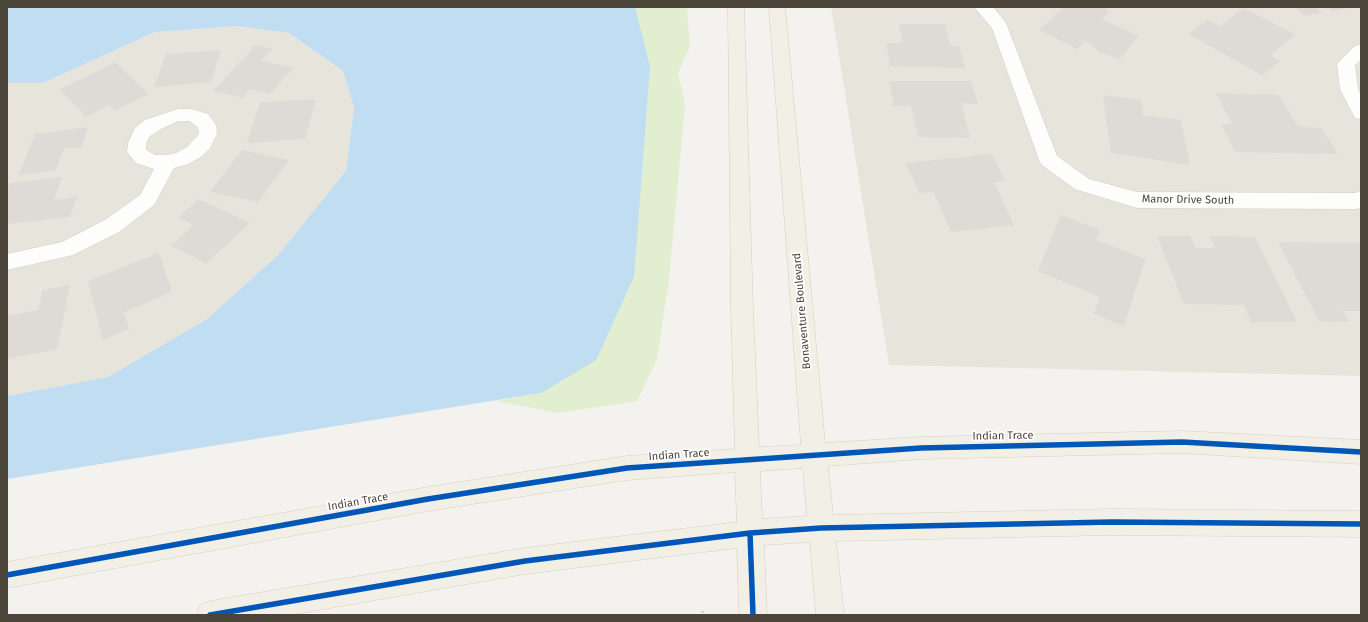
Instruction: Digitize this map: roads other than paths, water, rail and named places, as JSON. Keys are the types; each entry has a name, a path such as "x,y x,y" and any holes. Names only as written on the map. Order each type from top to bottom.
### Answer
{"main road":[{"path":"736,7 742,310 753,615"},
{"name":"Bonaventure Boulevard","path":"777,7 814,456 830,615"},
{"name":"Indian Trace","path":"7,575 451,496 627,468 922,448 1182,442 1361,452"},
{"path":"210,615 525,561 750,533 821,528 1112,522 1361,524"}],"street":[{"name":"Manor Drive South","path":"982,7 986,9 1000,27 1049,160 1082,184 1137,200 1357,201 1361,199"},
{"path":"1361,50 1346,64 1349,89 1361,113"},
{"path":"7,262 66,249 112,226 147,200 167,162"}],"water":[{"path":"7,7 635,7 650,66 634,277 596,360 541,393 7,479 7,396 108,377 207,319 278,255 346,171 354,108 343,71 289,33 237,26 155,32 43,83 7,83"}]}
